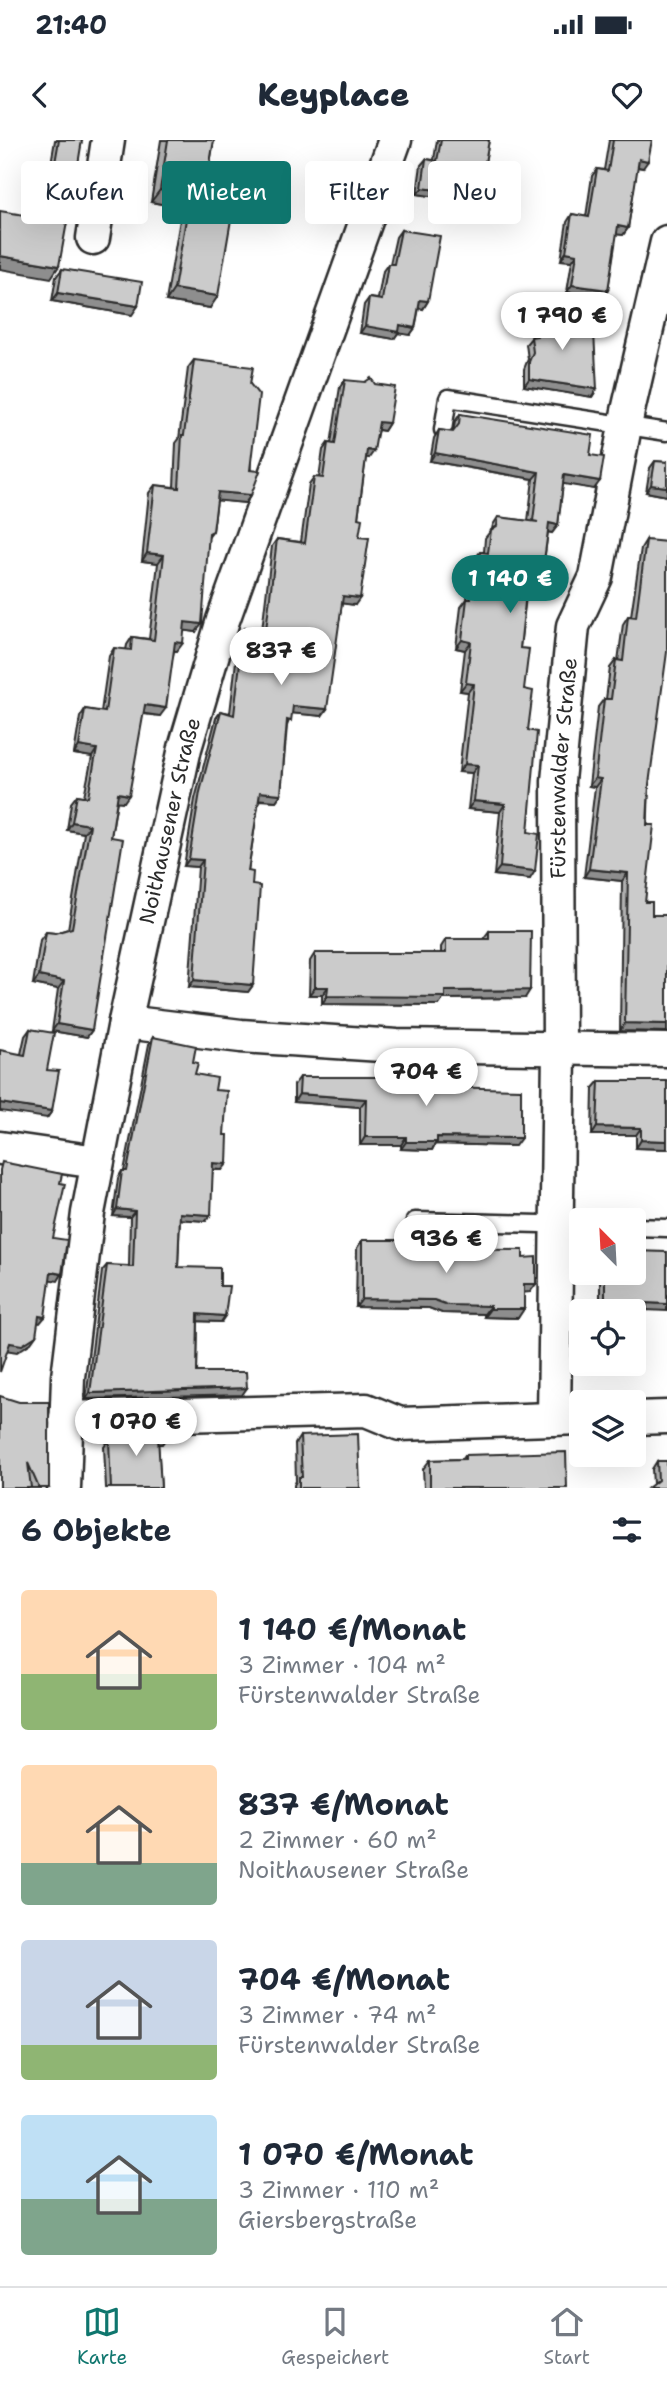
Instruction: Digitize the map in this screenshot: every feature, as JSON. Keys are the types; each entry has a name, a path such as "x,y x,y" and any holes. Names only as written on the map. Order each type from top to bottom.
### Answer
{"street":[{"path":"93,238 108,140"},
{"name":"Noithausener Straße","path":"64,1488 65,1418 76,1302 97,1162 185,748 223,620 395,140"},
{"name":"Fürstenwalder Straße","path":"567,1418 568,1225 559,1050 558,781 573,626 596,577 626,419 667,243"},
{"path":"125,1022 241,1036 397,1046 667,1050"},
{"path":"0,1148 97,1162"},
{"path":"65,1418 366,1410 400,1424 567,1418"},
{"path":"646,1418 667,1417"}],"lane":[{"path":"443,430 448,398 626,419 667,432"},
{"path":"415,1221 568,1225"},
{"path":"646,1227 667,1228"}],"building":[{"path":"59,140 82,140 79,161 55,161"},
{"path":"168,140 214,140 210,161 165,161"},
{"path":"441,140 489,140 485,161 437,161"},
{"path":"613,140 652,140 648,161 639,159 628,228 618,226 608,290 572,285 577,254 566,252 572,214 589,217 597,169 608,171"},
{"path":"426,159 437,161 428,161 428,189 422,188"},
{"path":"0,211 21,214 21,224 67,224 59,266 0,256"},
{"path":"185,224 230,224 218,296 174,289"},
{"path":"401,230 440,236 428,301 420,300 415,328 400,325 399,332 365,326 369,298 382,300 388,264 394,264"},
{"path":"62,269 142,282 138,306 58,293"},
{"path":"538,305 569,310 565,335 594,332 597,389 529,379 529,362 533,352 531,337 537,336"},
{"path":"194,360 253,367 250,384 259,395 250,470 260,471 251,495 218,492 213,531 209,533 202,624 185,622 183,643 175,642 166,708 145,705 129,795 118,793 111,837 123,839 92,1030 57,1024 64,981 39,976 46,932 55,933 72,928 90,825 72,822 77,795 88,797 97,749 79,746 85,709 105,712 114,648 131,650 132,637 154,640 164,555 147,553 155,485 179,488 182,435"},
{"path":"371,378 375,384 395,387 389,423 379,422 374,451 367,450 358,518 362,519 359,537 369,538 360,598 343,596 327,709 293,706 291,721 287,720 281,794 260,792 248,871 253,872 252,885 260,886 253,985 194,980 203,860 189,859 200,792 221,711 234,715 244,628 266,630 277,539 305,543 314,477 323,478 328,443 335,444 345,380 365,382"},
{"path":"460,414 593,435 590,455 604,457 600,481 564,475 558,525 549,523 544,561 532,559 529,585 527,584 520,648 529,649 524,689 533,691 528,730 537,732 528,832 539,834 535,871 500,867 505,804 474,801 478,765 465,764 474,684 466,683 471,642 462,640 476,557 479,558 480,552 488,553 491,530 497,526 498,517 538,522 533,521 539,472 435,453 439,430 453,432 459,424"},
{"path":"655,461 667,462 667,487 651,485"},
{"path":"646,540 667,542 667,652 649,784 647,825 654,825 645,902 652,902 652,915 667,915 667,1024 625,1023 628,873 589,869 601,779 595,778 604,699 611,699 616,660 623,661 628,616 636,617"},
{"path":"489,931 531,931 530,990 445,991 445,997 327,996 328,987 315,987 315,953 446,953 446,939 489,939"},
{"path":"30,1029 54,1033 47,1070 59,1071 52,1111 0,1103 0,1050 25,1055"},
{"path":"153,1037 196,1046 193,1062 198,1063 195,1074 217,1078 215,1090 227,1091 224,1135 228,1135 227,1164 213,1163 211,1215 180,1213 178,1267 220,1268 220,1286 229,1286 225,1316 198,1314 197,1372 246,1372 247,1388 90,1393 107,1265 133,1267 135,1211 117,1209 122,1171 127,1171"},
{"path":"300,1077 408,1077 408,1086 521,1089 521,1138 437,1137 437,1142 406,1142 406,1137 365,1137 366,1099 299,1094"},
{"path":"599,1081 667,1081 667,1141 641,1140 641,1128 597,1127"},
{"path":"2,1162 62,1174 60,1183 65,1184 53,1238 67,1240 62,1274 51,1272 45,1317 39,1316 36,1336 22,1345 10,1343 0,1372 0,1170"},
{"path":"362,1240 409,1240 409,1249 523,1250 523,1258 536,1257 536,1284 524,1284 524,1309 448,1305 434,1300 362,1299"},
{"path":"646,1251 667,1252 667,1304 647,1303 646,1308 646,1299 605,1299 605,1285 646,1285"},
{"path":"0,1396 19,1402 49,1402 49,1488 39,1488 28,1463 31,1488 0,1488"},
{"path":"167,1427 167,1437 158,1437 161,1488 111,1488 109,1440 122,1440 122,1428"},
{"path":"358,1434 360,1488 299,1488 299,1477 302,1477 300,1436"},
{"path":"566,1452 567,1488 430,1488 430,1460 465,1459 465,1455"},
{"path":"657,1461 667,1461 667,1488 648,1488 658,1480"}]}
